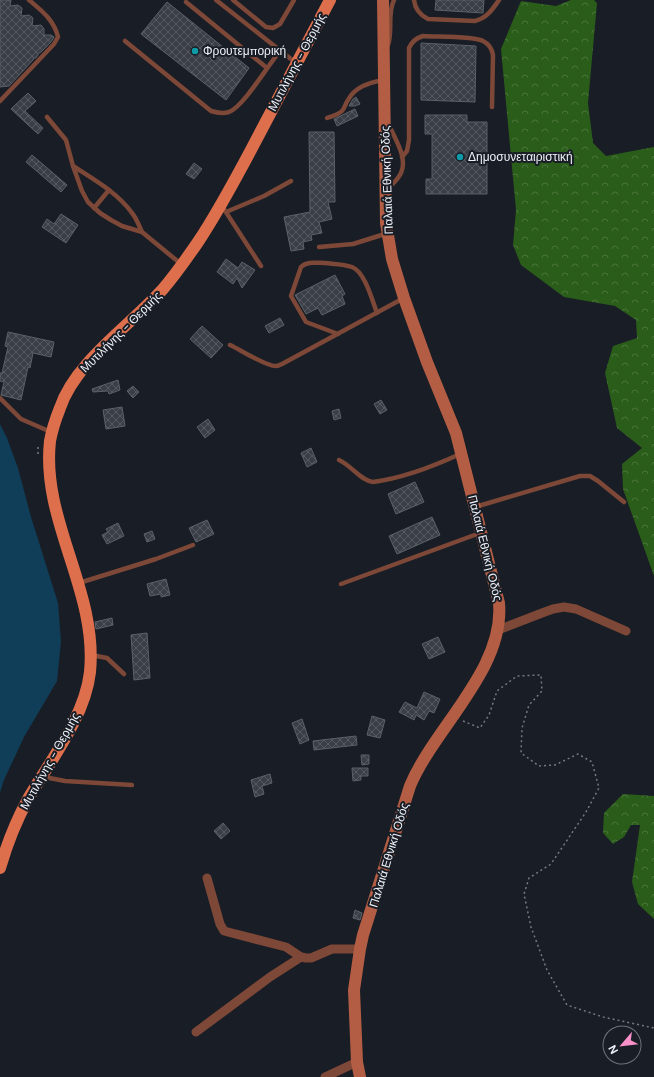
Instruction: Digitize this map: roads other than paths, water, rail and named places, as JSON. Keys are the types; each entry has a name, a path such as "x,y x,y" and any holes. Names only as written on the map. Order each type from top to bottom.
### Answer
{"main road":[{"name":"Μυτιλήνης - Θερμής","path":"0,868 17,820 76,718 87,690 90,673 91,655 84,604 79,583 55,510 50,482 50,439 61,404 70,385 85,366 163,289 198,241 224,209 296,63 330,0"},
{"name":"Παλαιά Εθνική Οδός","path":"360,1077 357,1062 354,990 363,936 410,786 426,755 454,717 483,668 498,630 500,616 499,603 456,433 427,362 392,259 388,233 386,191 383,0"}],"street":[{"path":"498,630 553,609 564,607 576,609 626,631"},
{"path":"207,878 220,924 224,931 286,947 301,957 311,958 332,949 360,949"},
{"path":"196,1032 270,977 301,957"},
{"path":"325,1077 357,1062"}],"lane":[{"path":"0,101 54,44 58,37 52,22 45,13 29,0"},
{"path":"216,0 296,63"},
{"path":"234,0 266,27 272,28 280,24 294,0"},
{"path":"384,56 390,36 391,11 394,0"},
{"path":"414,0 416,8 421,15 428,18 475,21 482,19 488,14 499,0"},
{"path":"186,2 267,68"},
{"path":"402,157 406,151 409,140 409,48 412,41 417,38 423,36 478,39 488,45 492,50 493,55 492,107"},
{"path":"125,41 211,111 219,114 228,112 243,102 280,51"},
{"path":"327,118 339,114 343,110 352,93 359,88 384,80"},
{"path":"385,115 402,157 400,174 386,191"},
{"path":"47,117 66,140 73,166 85,197 94,208 122,226 142,232 182,264"},
{"path":"73,166 109,190 127,206 142,232"},
{"path":"261,266 224,209 264,196 291,181"},
{"path":"94,208 109,190"},
{"path":"319,247 353,244 388,233"},
{"path":"338,334 306,322 291,296 300,267 304,264 312,262 337,264 352,267 357,270 364,280 377,313"},
{"path":"230,345 271,366 276,366 404,298"},
{"path":"0,398 21,419 52,432"},
{"path":"339,460 347,464 362,478 373,482 413,474 461,454"},
{"path":"475,507 580,476 590,476 624,502"},
{"path":"341,584 481,532"},
{"path":"79,583 156,559 193,545"},
{"path":"91,655 107,658 124,674"},
{"path":"42,776 65,780 132,785"}],"water":[{"path":"0,424 18,468 31,517 58,603 61,642 57,681 24,737 4,780 0,793"}],"place":[{"name":"Φρουτεμπορική","path":"195,51"},
{"name":"Δημοσυνεταιριστική","path":"460,157"}]}
